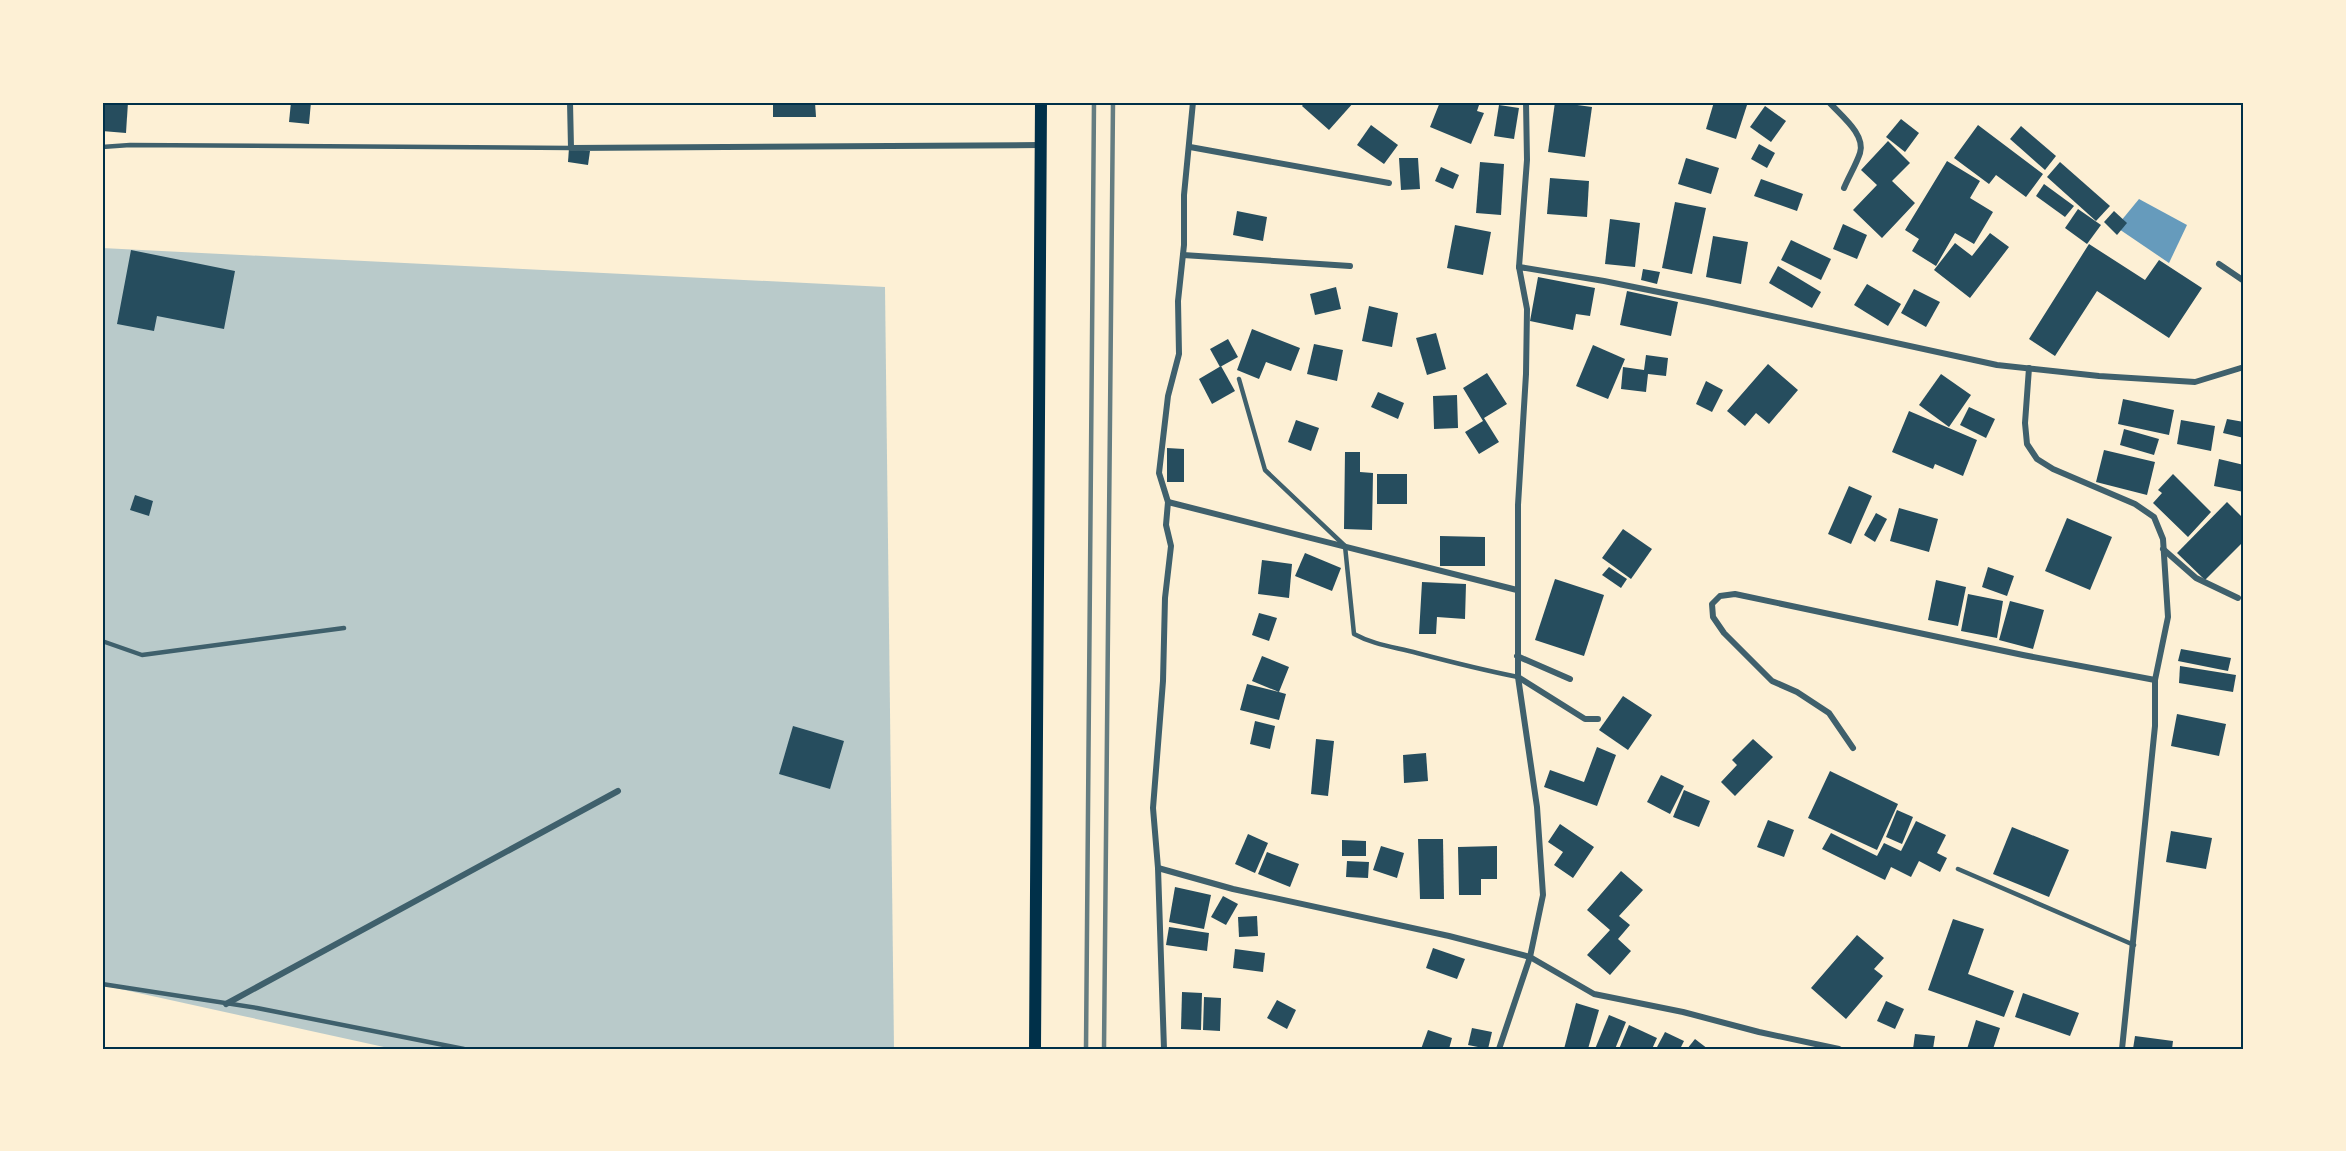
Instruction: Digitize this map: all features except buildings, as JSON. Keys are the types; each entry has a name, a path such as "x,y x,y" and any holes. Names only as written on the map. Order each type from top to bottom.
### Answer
{"main road":[{"path":"1035,1049 1041,102"}],"street":[{"path":"570,102 571,148 1040,145"},
{"path":"1164,1049 1158,868 1153,808 1163,681 1165,598 1171,546 1166,525 1168,502 1159,473 1168,396 1179,354 1178,302 1183,255 1184,195 1193,102"},
{"path":"1499,1049 1530,957 1543,895 1537,807 1517,656 1518,505 1526,374 1527,309 1519,267 1527,160 1526,102"},
{"path":"1829,102 1851,126 1861,142 1860,151 1844,188"},
{"path":"1190,147 1389,183"},
{"path":"1183,255 1350,266"},
{"path":"2219,264 2244,281"},
{"path":"1519,267 1696,300 1998,366 2195,382 2244,367"},
{"path":"2029,368 2026,433 2027,444 2037,459 2053,469 2135,504 2154,518 2163,539 2168,617 2155,680 2156,726 2122,1049"},
{"path":"1168,502 1517,590"},
{"path":"2163,549 2196,578 2238,598"},
{"path":"1853,748 1829,713 1797,692 1772,681 1724,633 1713,617 1712,604 1720,596 1735,594 2023,655 2155,680"},
{"path":"1517,656 1570,679"},
{"path":"1518,677 1585,719 1598,719"},
{"path":"226,1004 618,791"},
{"path":"1158,868 1233,889 1530,957 1594,994 1683,1012 1759,1032 1839,1049"}],"lane":[{"path":"102,147 141,145 571,148"},
{"path":"1239,379 1265,470 1344,546 1354,634 1370,643 1460,666 1518,677"},
{"path":"102,641 142,655 344,628"},
{"path":"1958,869 2134,945"},
{"path":"102,984 226,1004 464,1049"}],"shaded area":[{"path":"102,248 885,287 894,1049 393,1049 102,985"}],"water":[{"path":"2139,199 2187,225 2169,263 2116,227"}],"railway":[{"path":"1086,1049 1094,102"},
{"path":"1104,1049 1113,102"}]}
